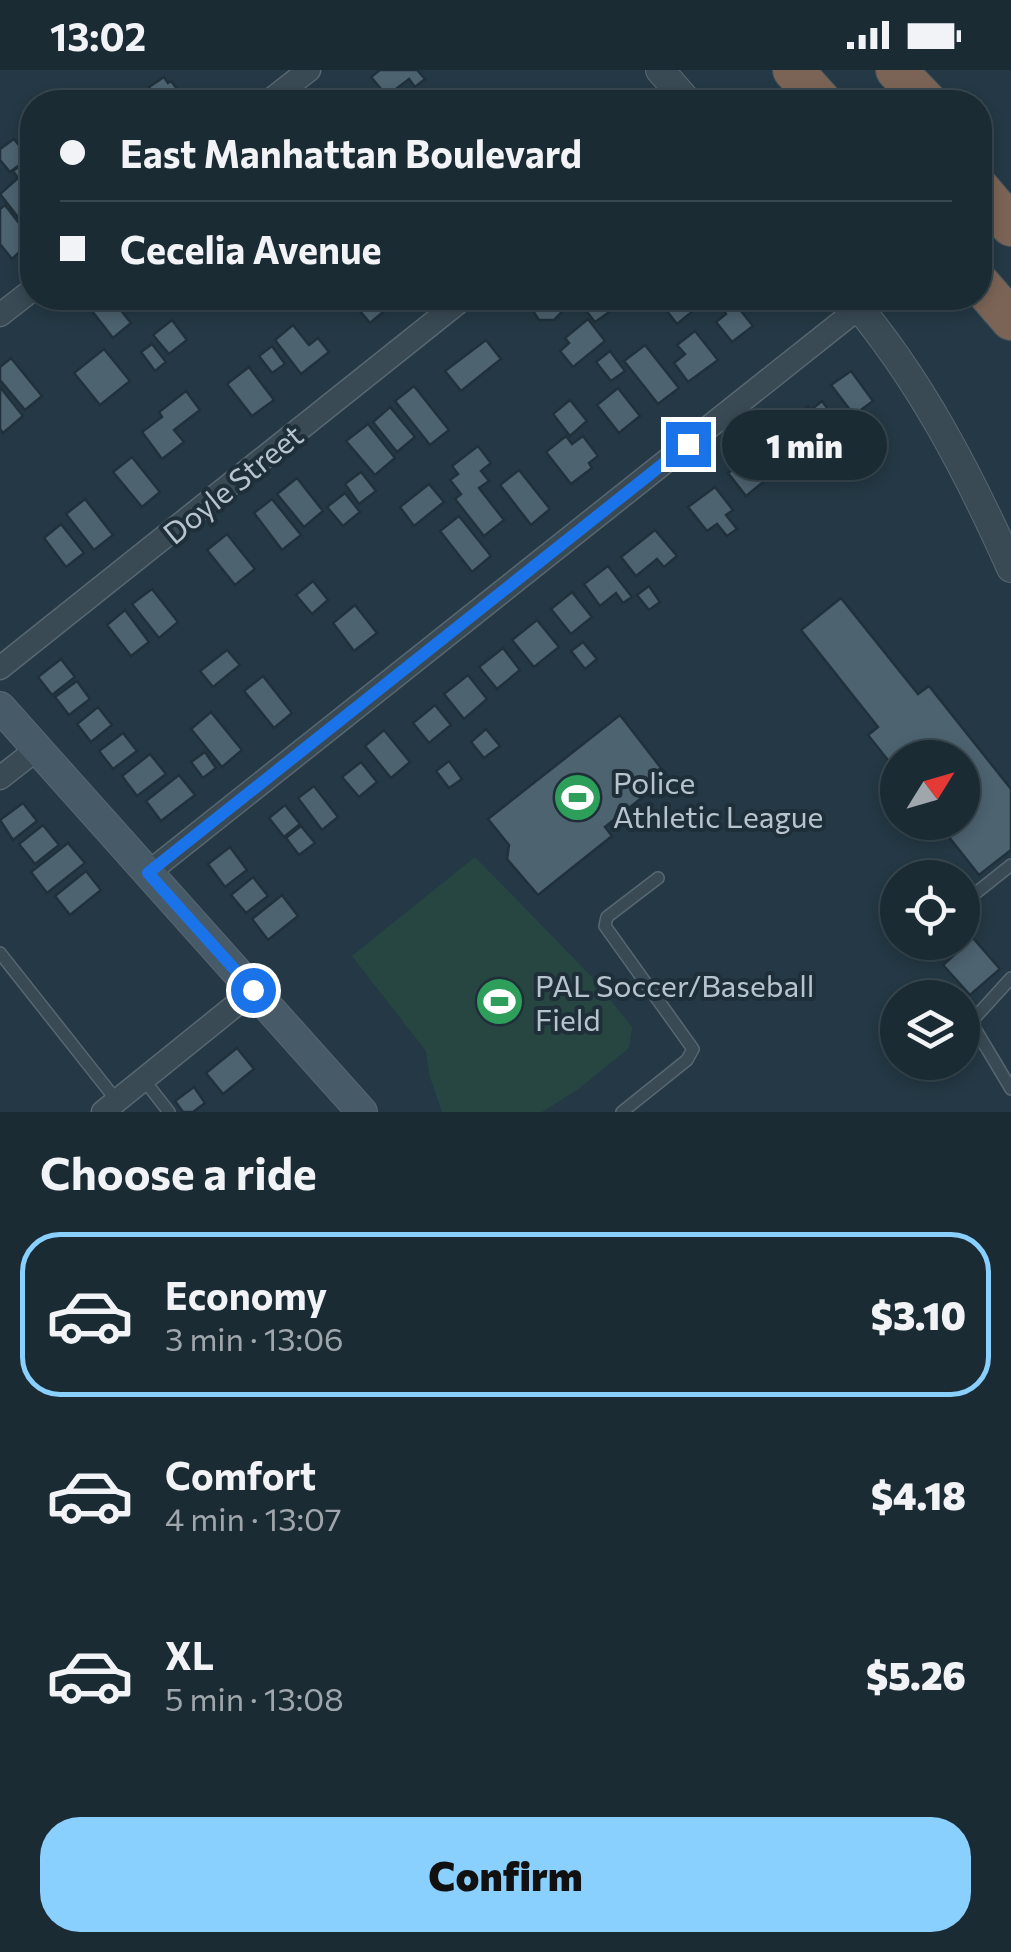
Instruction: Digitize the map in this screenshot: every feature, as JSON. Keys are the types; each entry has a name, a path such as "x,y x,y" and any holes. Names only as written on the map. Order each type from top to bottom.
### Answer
{"highway":[{"path":"793,70 811,90"},
{"path":"879,70 896,90"},
{"path":"896,70 915,90"},
{"path":"992,170 1011,190"},
{"path":"992,203 1011,226"},
{"path":"992,298 1011,320"}],"main road":[{"path":"0,707 362,1112"}],"street":[{"path":"283,90 309,70"},
{"path":"660,70 678,90"},
{"path":"0,316 20,300"},
{"name":"Doyle Street","path":"0,668 449,310"},
{"path":"148,873 846,310"},
{"path":"862,310 898,358 948,439 1011,568"},
{"path":"0,778 37,749"},
{"path":"110,1106 253,990"}],"lane":[{"path":"980,890 1011,865"},
{"path":"622,1112 687,1060 693,1048 605,926 607,917 658,878"},
{"path":"0,952 110,1106"},
{"path":"1011,978 971,1022 1011,1090"},
{"path":"144,1080 170,1112"}],"green space":[{"name":"PAL Soccer/Baseball Field","path":"475,857 591,976 632,1027 629,1048 577,1090 542,1112 442,1112 426,1051 352,956"}],"building":[{"path":"380,70 417,70 425,79 415,87 409,79 395,90 382,90 371,77"},
{"path":"164,77 178,90 151,90 149,87"},
{"path":"14,139 20,147 20,165 10,172 0,160 0,149"},
{"path":"20,166 20,220 0,194 18,178 13,171"},
{"path":"5,205 20,224 20,251 12,259 0,244 0,209"},
{"path":"91,310 121,310 131,323 113,338"},
{"path":"359,310 385,310 370,323"},
{"path":"532,310 561,310 554,320 539,320"},
{"path":"586,310 612,310 595,322"},
{"path":"666,310 692,310 693,311 677,324"},
{"path":"724,310 740,310 753,326 732,342 716,322 726,314"},
{"path":"588,319 605,341 573,367 560,351 569,343 565,338"},
{"path":"172,320 187,340 169,354 153,335"},
{"path":"293,325 309,345 318,338 329,352 301,374 275,340"},
{"path":"695,331 718,360 688,382 674,363 685,354 677,345"},
{"path":"486,340 501,359 461,391 445,371"},
{"path":"152,344 166,362 155,371 141,352"},
{"path":"645,345 679,388 658,404 624,361"},
{"path":"272,346 285,364 272,373 259,356"},
{"path":"104,349 130,381 100,405 74,373"},
{"path":"610,351 625,371 611,381 596,362"},
{"path":"11,358 42,396 25,410 0,380 0,367"},
{"path":"249,367 274,400 252,416 227,384"},
{"path":"851,371 873,401 854,415 831,385"},
{"path":"414,386 449,430 430,445 395,401"},
{"path":"0,387 23,416 3,433 0,429"},
{"path":"618,388 640,416 619,433 597,405"},
{"path":"186,391 200,410 174,430 184,442 162,459 142,432 162,417 159,412"},
{"path":"570,400 587,421 570,436 553,414"},
{"path":"822,401 844,431 830,442 827,437 814,446 792,418"},
{"path":"390,407 415,437 397,452 373,422"},
{"path":"368,424 395,458 375,475 346,441"},
{"path":"783,427 802,452 782,468 762,443"},
{"path":"566,436 572,444 583,436 598,456 589,463 592,468 571,484 546,452"},
{"path":"478,446 491,463 481,471 489,481 479,488 504,520 484,536 455,499 461,494 450,480 458,474 452,466"},
{"path":"132,457 160,492 142,507 113,472"},
{"path":"749,457 767,479 746,496 728,473"},
{"path":"519,470 550,509 531,525 500,485"},
{"path":"361,472 376,491 359,504 345,484"},
{"path":"297,478 323,511 304,527 277,494"},
{"path":"429,484 444,502 414,526 400,507"},
{"path":"715,487 733,510 726,515 737,529 727,536 717,524 707,531 688,507"},
{"path":"345,493 360,512 343,526 327,507"},
{"path":"85,499 113,535 94,550 66,514"},
{"path":"272,499 301,535 282,550 254,513"},
{"path":"459,516 491,556 472,572 440,531"},
{"path":"61,524 84,553 66,567 44,538"},
{"path":"655,530 677,556 664,567 657,559 636,576 621,557"},
{"path":"227,534 255,569 235,585 207,550"},
{"path":"608,566 632,597 623,603 616,593 600,606 584,584"},
{"path":"313,581 328,600 312,614 296,595"},
{"path":"649,586 660,602 649,610 637,595"},
{"path":"152,589 178,622 159,638 132,604"},
{"path":"572,592 592,617 571,634 551,609"},
{"path":"841,598 918,694 929,686 972,740 880,740 880,750 868,735 878,727 801,630"},
{"path":"355,605 377,633 354,651 333,623"},
{"path":"125,610 149,642 131,656 107,625"},
{"path":"537,620 559,647 534,667 512,640"},
{"path":"583,642 597,659 585,669 571,651"},
{"path":"503,648 520,670 497,689 479,667"},
{"path":"227,650 240,665 213,687 200,671"},
{"path":"61,659 75,677 52,695 38,677"},
{"path":"468,675 487,699 464,719 444,694"},
{"path":"263,676 292,713 274,728 244,691"},
{"path":"77,681 90,699 69,715 55,697"},
{"path":"435,705 451,725 429,743 413,723"},
{"path":"98,707 112,725 91,742 77,724"},
{"path":"211,712 242,750 222,767 191,729"},
{"name":"Police Athletic League","path":"620,715 668,777 605,827 612,836 538,895 507,859 509,845 488,819"},
{"path":"486,729 500,746 484,758 471,742"},
{"path":"384,730 410,762 391,778 365,746"},
{"path":"123,733 137,751 113,769 99,751"},
{"path":"980,750 1011,789 1011,850 980,874 980,860 967,860 951,840 980,840"},
{"path":"205,752 216,768 203,778 191,762"},
{"path":"150,754 166,774 137,796 122,776"},
{"path":"449,761 462,779 449,788 436,771"},
{"path":"361,762 377,782 359,797 342,777"},
{"path":"179,775 195,795 161,821 146,801"},
{"path":"314,786 338,817 322,830 298,798"},
{"path":"23,803 37,821 13,840 0,820"},
{"path":"285,805 300,824 284,837 269,818"},
{"path":"43,825 59,845 35,864 19,844"},
{"path":"301,826 315,843 299,855 286,838"},
{"path":"68,843 85,863 47,893 31,872"},
{"path":"230,847 247,870 225,887 208,864"},
{"path":"86,871 101,890 70,915 55,896"},
{"path":"253,877 268,896 246,913 231,895"},
{"path":"282,895 298,916 268,940 252,919"},
{"path":"980,946 1000,969 980,986 980,980 956,980 943,965 949,960 980,960"},
{"path":"237,1048 254,1069 223,1094 206,1073"},
{"path":"194,1087 205,1103 193,1112 183,1112 175,1101"}],"place":[{"name":"Police Athletic League","path":"578,798"},
{"name":"PAL Soccer/Baseball Field","path":"500,1001"}],"route":[{"path":"253,990 148,873 688,444"}]}
